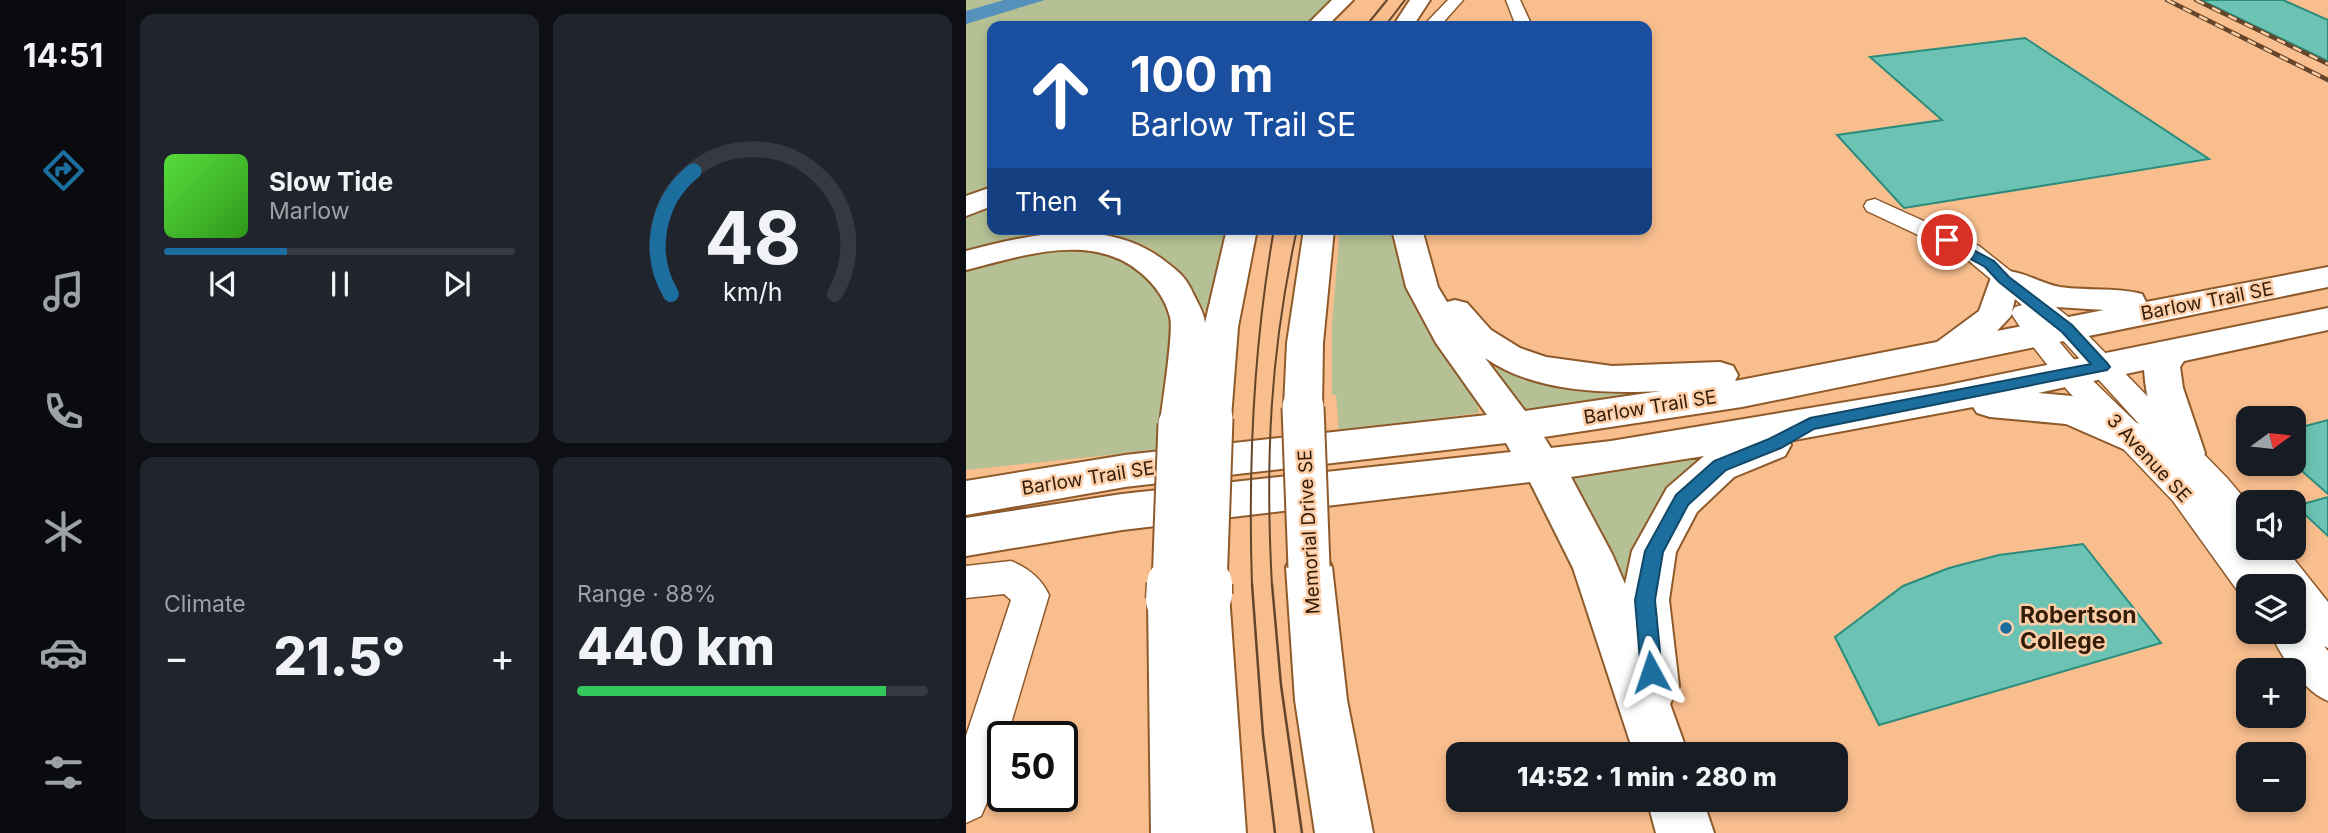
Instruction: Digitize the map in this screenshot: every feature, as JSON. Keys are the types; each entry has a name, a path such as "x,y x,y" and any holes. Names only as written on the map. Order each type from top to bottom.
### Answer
{"main road":[{"path":"1320,21 1343,0"},
{"path":"1406,21 1420,0"},
{"path":"1430,21 1441,0"},
{"path":"966,207 987,197"},
{"path":"1195,421 1221,327 1241,235"},
{"name":"Memorial Drive SE","path":"1318,235 1305,344 1303,407 1309,567 1321,700 1344,833"},
{"path":"1408,236 1466,327 1480,341 1499,353 1539,369 1592,377 1682,377 1809,368 1855,372"},
{"path":"1408,236 1422,287 1448,335 1516,427 1557,490 1596,568 1657,742"},
{"path":"966,261 1014,248 1062,241 1104,243 1137,254 1171,282 1188,319 1195,421 1180,833"},
{"name":"Barlow Trail SE","path":"966,498 1058,481 1236,457 1516,427 1715,397 1855,372 2328,277"},
{"path":"1945,353 1994,316 2004,279 2056,297 2096,300 2137,300 2226,290 2266,289"},
{"name":"Barlow Trail SE","path":"966,537 1122,512 1541,467 1810,424 1943,400 2328,319"},
{"path":"2172,352 2162,366 2164,388 2185,453"},
{"path":"1943,400 2072,410 2130,437"},
{"path":"1658,742 1645,600 1654,551 1682,500 1720,466 1775,443 1810,424"},
{"path":"966,484 1058,481"},
{"path":"1189,597 1217,833"},
{"path":"1679,812 1685,833"}],"street":[{"path":"1436,21 1456,0"},
{"path":"1513,0 1522,21"},
{"name":"3 Avenue SE","path":"1875,206 1970,251 1990,264 2086,370 2185,453 2236,514"},
{"name":"3 Avenue SE","path":"2086,370 2130,437 2184,493 2246,574"},
{"path":"2273,560 2284,574"},
{"path":"966,582 1011,577 1031,595 966,802"},
{"path":"2306,602 2328,630"},
{"path":"2298,644 2328,682"}],"green space":[{"path":"966,0 1336,0 1313,21 987,21 987,188 966,198"},
{"path":"987,201 987,235 1066,235 966,252 966,211"},
{"path":"1105,235 1224,235 1208,310 1198,313 1175,270 1155,252 1131,240"},
{"path":"1339,235 1394,235 1416,295 1438,336 1476,395 1479,413 1339,432 1336,395 1332,395 1332,324"},
{"path":"1057,247 1094,248 1125,260 1153,284 1170,309 1174,348 1164,386 1156,450 966,470 966,270 1010,256"},
{"path":"1499,367 1545,383 1635,388 1637,397 1525,414 1490,373"},
{"path":"1697,455 1703,463 1633,574 1620,578 1570,479"}],"water":[{"path":"1004,0 1045,0 966,24 966,11"}],"building":[{"path":"2201,0 2283,0 2328,20 2328,61"},
{"path":"2025,38 2209,159 1904,208 1837,135 1942,120 1870,57"},
{"path":"2328,420 2328,494 2306,475 2306,426"},
{"path":"2328,497 2328,536 2306,515 2306,503"},
{"path":"2083,544 2161,643 1879,725 1835,637 1903,586 1949,568 1999,555"}],"tram line":[{"path":"1370,21 1387,0"},
{"path":"1389,21 1405,0"},
{"path":"1252,586 1254,407 1261,318 1273,235"},
{"path":"1272,586 1269,494 1272,406 1281,319 1296,235"},
{"path":"1252,584 1263,735 1275,833"},
{"path":"1272,584 1281,685 1302,833"}],"railway":[{"path":"2167,0 2328,80"},
{"path":"2196,0 2328,64"}],"place":[{"name":"Robertson College","path":"2006,628"}],"route":[{"path":"1651,672 1645,600 1654,551 1682,500 1720,466 1775,443 1810,424 2102,367 2067,329 2004,279 1990,264 1947,240"}]}
